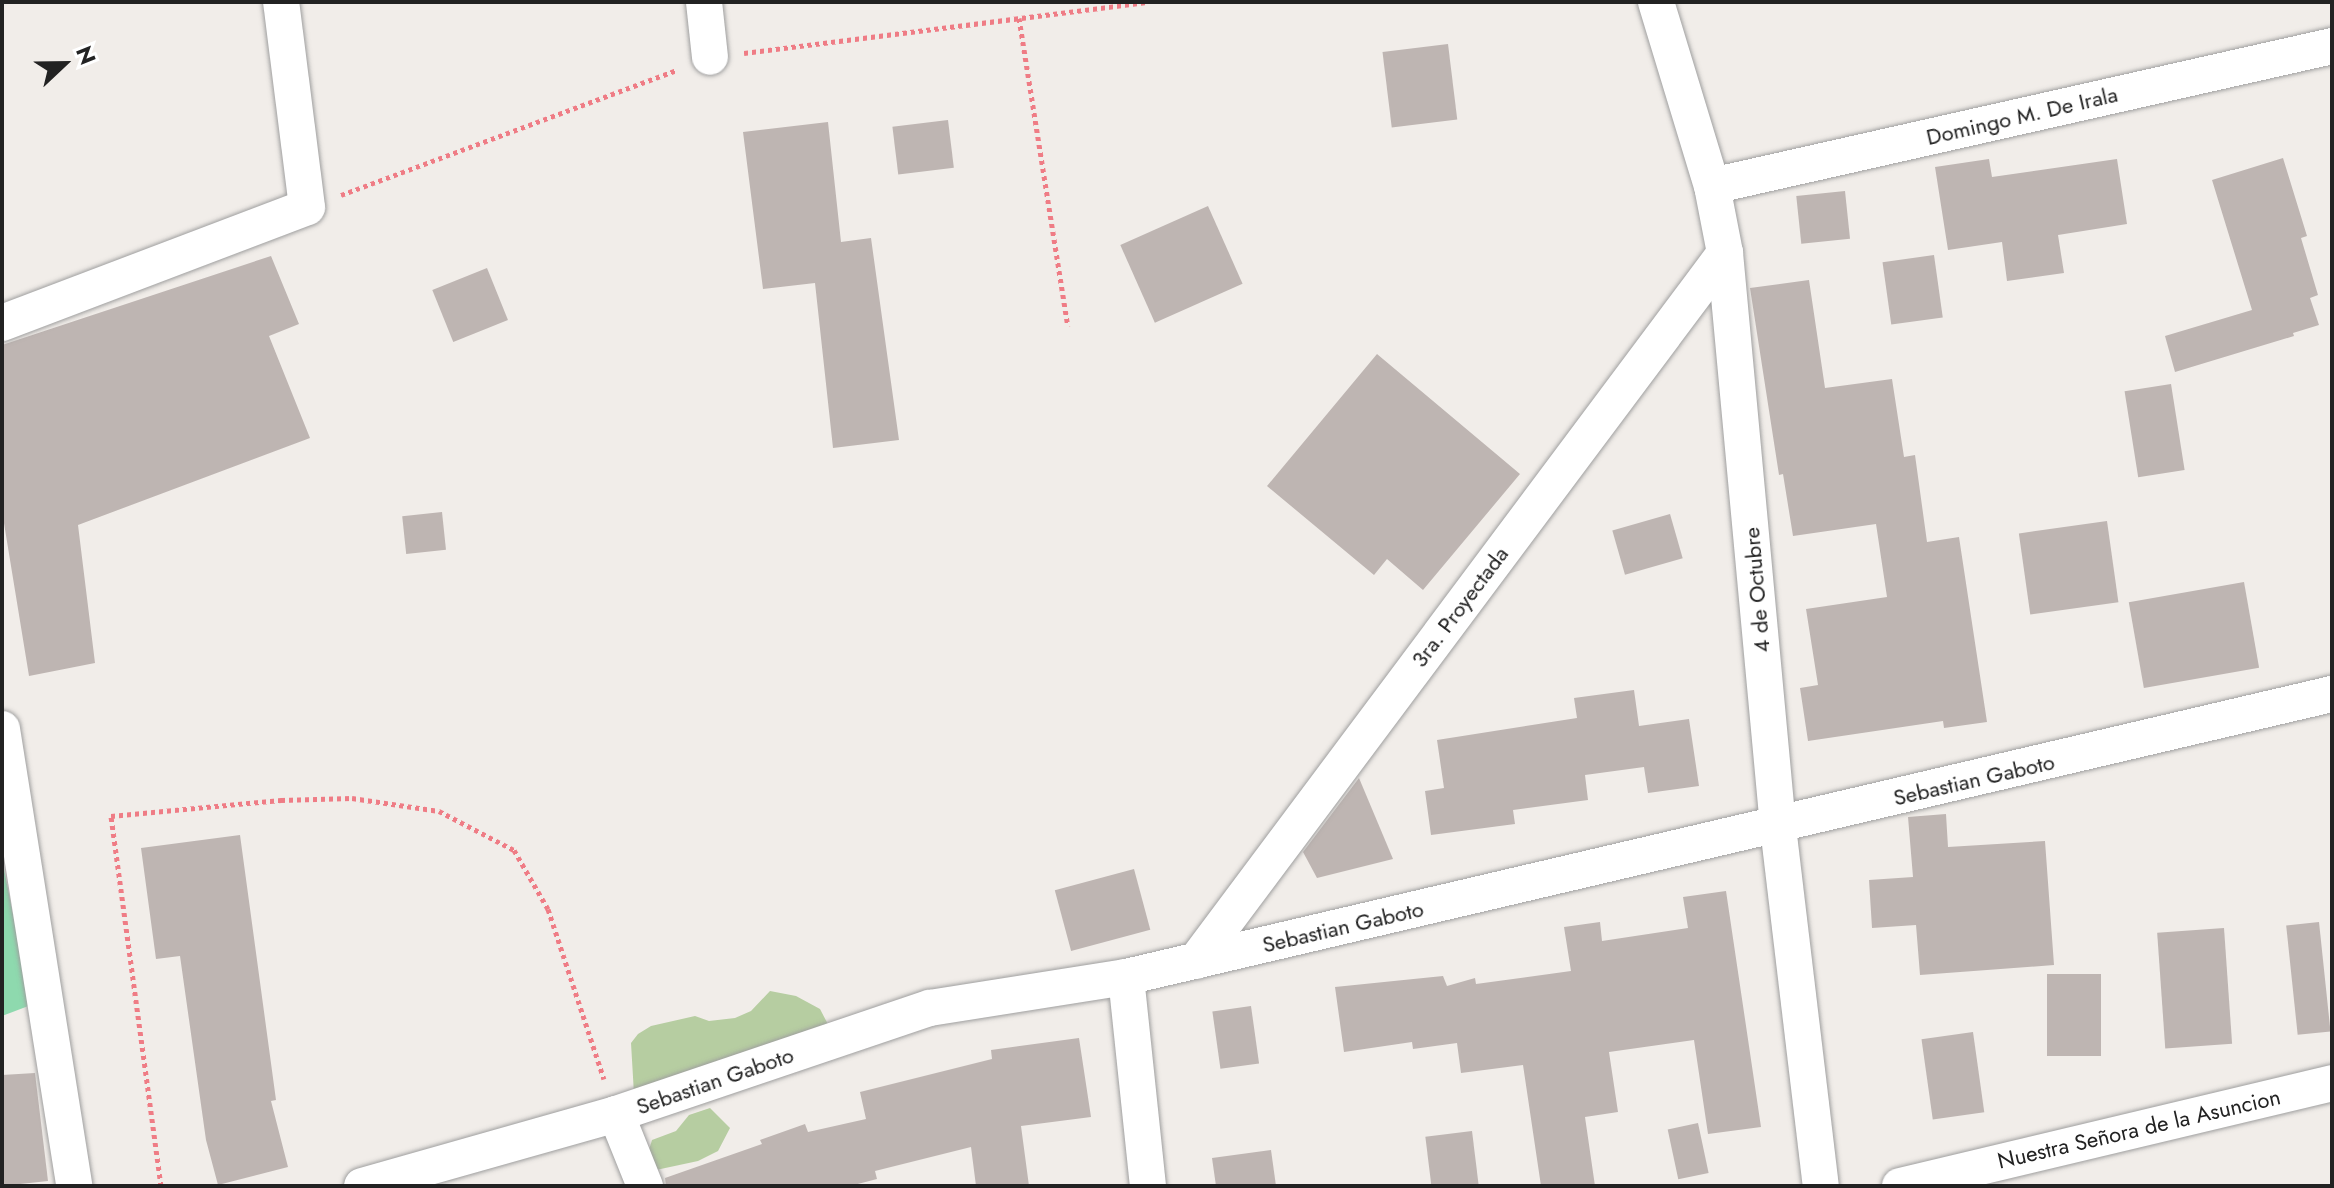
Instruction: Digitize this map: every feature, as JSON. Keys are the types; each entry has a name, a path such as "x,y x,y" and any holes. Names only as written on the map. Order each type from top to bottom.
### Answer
{"street":[{"path":"2,323 307,207 281,2"},
{"path":"704,2 710,57"},
{"name":"4 de Octubre","path":"1656,2 1712,186 1725,253 1778,827 1821,1186"},
{"name":"Domingo M. De Irala","path":"1712,186 2332,46"},
{"name":"3ra. Proyectada","path":"1196,961 1725,253"},
{"name":"Sebastian Gaboto","path":"362,1186 616,1114 930,1008 1126,977 1778,827 2332,694"},
{"path":"2,729 74,1186"},
{"path":"1126,977 1148,1186"},
{"name":"Nuestra Señora de la Asuncion","path":"1900,1186 2332,1083"},
{"path":"616,1114 645,1186"}],"path":[{"path":"307,207 710,57 1147,2"},
{"path":"1019,18 1068,326"},
{"path":"161,1186 111,816 281,800 352,798 439,811 514,850 548,909 616,1114"}],"green space":[{"path":"2,859 31,1005 2,1016"},
{"path":"770,991 796,996 820,1009 833,1034 634,1094 631,1043 638,1034 651,1026 695,1016 709,1021 735,1018 751,1011"},
{"path":"710,1108 730,1128 718,1151 698,1161 656,1170 648,1153 652,1140 676,1131 689,1115"}],"building":[{"path":"1448,44 1457,119 1392,127 1382,52"},
{"path":"948,120 954,168 898,174 892,127"},
{"path":"828,122 841,242 871,238 899,440 833,448 815,283 763,289 743,132"},
{"path":"2283,158 2307,236 2301,238 2318,295 2310,298 2319,325 2293,333 2294,336 2175,372 2165,336 2252,310 2212,180"},
{"path":"1989,159 1992,177 2117,159 2127,224 2058,235 2064,273 2007,281 2002,242 1948,250 1935,167"},
{"path":"1845,191 1850,239 1801,244 1796,196"},
{"path":"1208,206 1243,284 1155,323 1120,245"},
{"path":"1934,255 1943,317 1891,325 1883,262"},
{"path":"271,256 299,324 269,336 310,438 78,525 95,663 29,676 2,511 2,345"},
{"path":"487,268 508,320 453,342 432,290"},
{"path":"1809,280 1825,388 1892,379 1904,457 1915,455 1927,542 1959,537 1987,722 1944,728 1943,721 1808,741 1800,688 1818,685 1806,609 1887,597 1876,524 1793,536 1783,474 1779,475 1750,288"},
{"path":"1377,354 1520,474 1423,590 1387,559 1374,575 1267,486"},
{"path":"2171,384 2185,470 2138,477 2125,391"},
{"path":"442,512 446,550 406,554 402,516"},
{"path":"1670,514 1683,558 1625,575 1612,531"},
{"path":"2107,521 2118,602 2030,615 2019,533"},
{"path":"2244,582 2259,668 2144,688 2129,602"},
{"path":"1634,690 1639,726 1689,719 1699,786 1648,793 1644,767 1585,775 1588,800 1513,810 1515,824 1431,835 1425,791 1444,788 1437,740 1577,718 1574,698"},
{"path":"1359,778 1393,859 1317,878 1303,852"},
{"path":"1946,814 1948,847 2045,841 2054,965 1920,975 1916,925 1872,928 1869,880 1913,877 1908,817"},
{"path":"240,835 276,1100 271,1101 288,1167 218,1185 206,1140 180,956 156,959 141,848"},
{"path":"1134,869 1150,930 1071,951 1055,890"},
{"path":"1726,891 1761,1127 1708,1134 1694,1040 1609,1052 1618,1112 1585,1117 1595,1186 1541,1186 1523,1065 1461,1073 1457,1043 1413,1049 1412,1042 1344,1052 1335,987 1443,976 1447,986 1475,978 1476,984 1571,971 1564,927 1600,922 1602,941 1688,928 1683,897"},
{"path":"2319,922 2330,1031 2298,1035 2286,925"},
{"path":"2224,928 2232,1044 2165,1048 2157,933"},
{"path":"2047,974 2101,974 2101,1056 2047,1056"},
{"path":"1251,1006 1259,1063 1220,1069 1212,1011"},
{"path":"1973,1032 1984,1112 1933,1119 1922,1039"},
{"path":"1079,1038 1091,1117 1021,1126 1029,1186 976,1186 971,1147 875,1171 877,1179 850,1186 666,1186 665,1178 762,1144 760,1140 805,1124 808,1132 866,1119 860,1092 992,1059 991,1050"},
{"path":"35,1073 48,1181 2,1186 2,1075"},
{"path":"1698,1123 1709,1173 1678,1179 1668,1129"},
{"path":"1472,1131 1479,1186 1431,1186 1425,1137"},
{"path":"1271,1150 1276,1186 1216,1186 1212,1158"}]}
